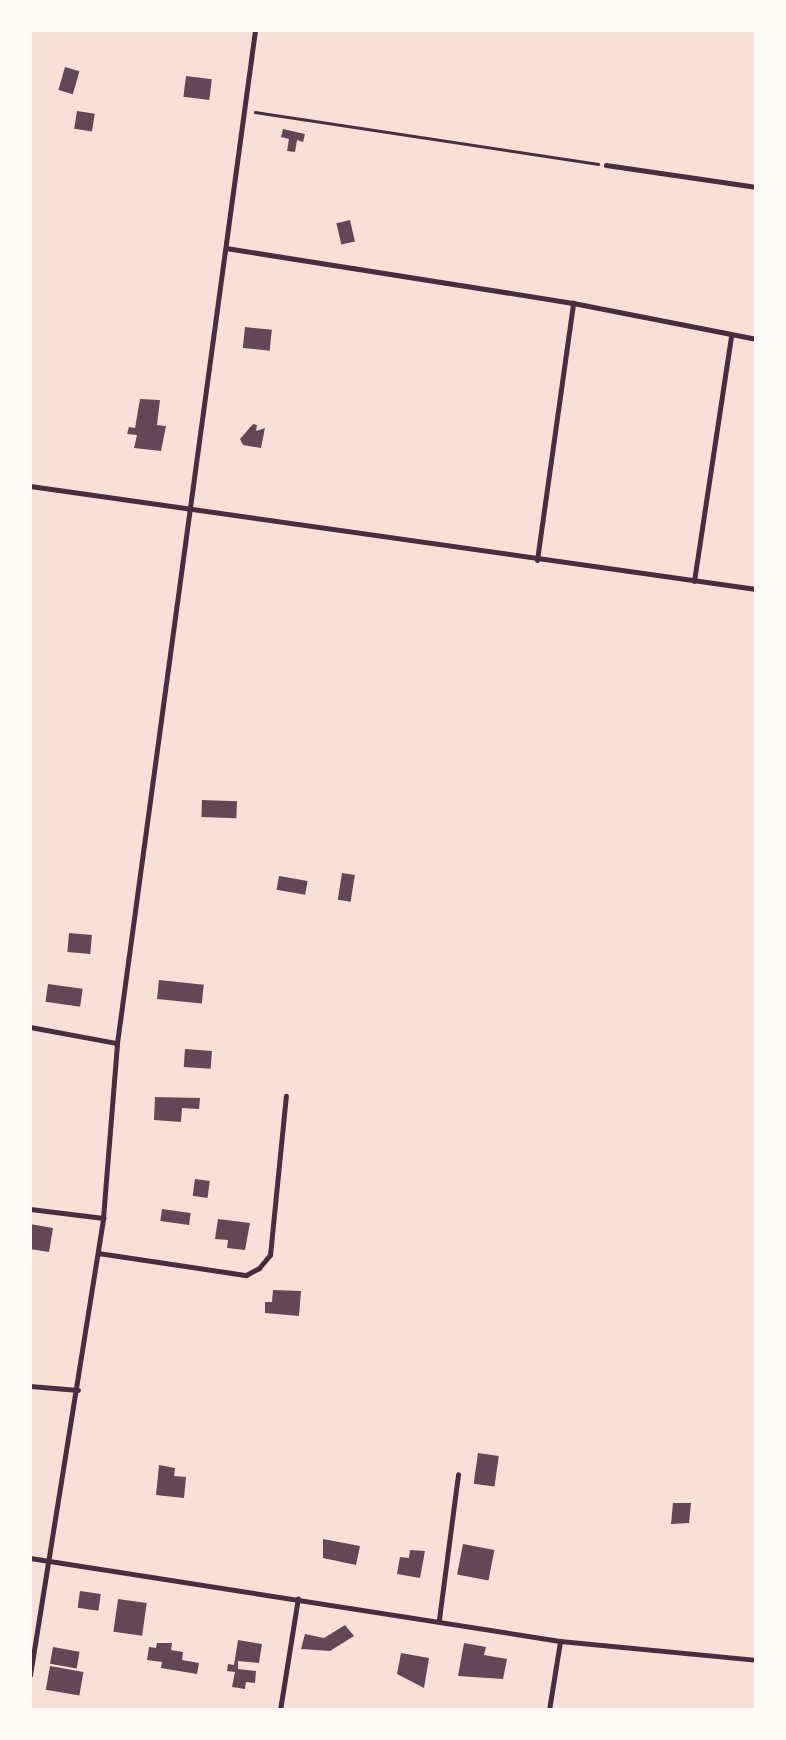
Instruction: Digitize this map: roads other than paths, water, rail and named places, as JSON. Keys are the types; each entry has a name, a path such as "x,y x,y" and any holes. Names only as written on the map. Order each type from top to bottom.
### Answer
{"street":[{"path":"30,1675 104,1218 117,1043 255,30"},
{"path":"606,165 756,187"},
{"path":"226,248 573,303 731,337 756,338"},
{"path":"537,560 573,303"},
{"path":"694,582 731,337"},
{"path":"30,486 756,589"},
{"path":"30,1027 117,1043"},
{"path":"98,1252 246,1275 259,1268 270,1255 286,1096"},
{"path":"30,1209 104,1218"},
{"path":"30,1386 78,1390"},
{"path":"439,1619 458,1474"},
{"path":"30,1558 439,1619 560,1642 756,1660"},
{"path":"280,1710 298,1598"},
{"path":"548,1710 560,1642"}]}
